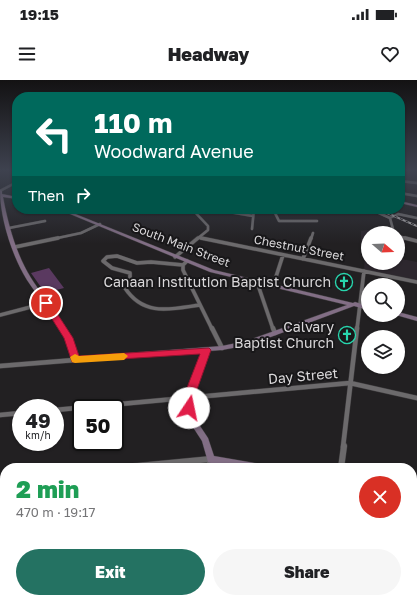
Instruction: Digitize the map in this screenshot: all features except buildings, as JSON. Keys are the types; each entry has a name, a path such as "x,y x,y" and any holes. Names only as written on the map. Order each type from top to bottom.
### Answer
{"main road":[{"path":"12,197 0,195 15,247 23,268 68,338 75,360 222,348 247,343 357,305"},
{"path":"405,203 417,206"},
{"name":"South Main Street","path":"73,214 100,224 175,257 185,263 223,274 361,306"},
{"path":"405,316 417,319"},
{"path":"206,350 189,398 191,418 205,440 211,459 233,463"}],"street":[{"path":"175,257 201,238 208,230 208,226 197,214"},
{"path":"241,214 253,216 252,229"},
{"path":"276,214 279,221 317,221"},
{"path":"381,214 390,218"},
{"path":"390,218 398,214 417,218"},
{"path":"390,218 392,226"},
{"path":"10,228 44,221"},
{"path":"15,247 81,233 100,224"},
{"path":"303,259 312,233"},
{"name":"Chestnut Street","path":"201,238 417,282"},
{"path":"405,238 417,241"},
{"path":"273,286 283,255"},
{"path":"200,305 162,310 143,306 133,301 125,288 130,278 130,273 112,268 103,261 106,257 117,256 137,263 185,263 200,305 222,348"},
{"path":"342,463 357,305 364,271"},
{"path":"257,282 275,333"},
{"path":"0,315 46,303"},
{"path":"0,366 75,360"},
{"name":"Day Street","path":"64,409 350,383 417,398"},
{"path":"0,415 12,414"},
{"path":"169,463 211,459 210,463"}],"shaded area":[{"path":"405,260 417,262 417,281 405,278 364,271 405,270"},
{"path":"49,268 64,288 45,293 31,273"}],"railway":[{"path":"389,214 417,226"}],"slow traffic":[{"path":"75,357 75,360 124,356"}],"place":[{"name":"Canaan Institution Baptist Church","path":"344,282"},
{"name":"Calvary Baptist Church","path":"347,335"}],"route":[{"path":"46,303 68,338 74,352 75,360 206,350 189,398 189,408"}]}
